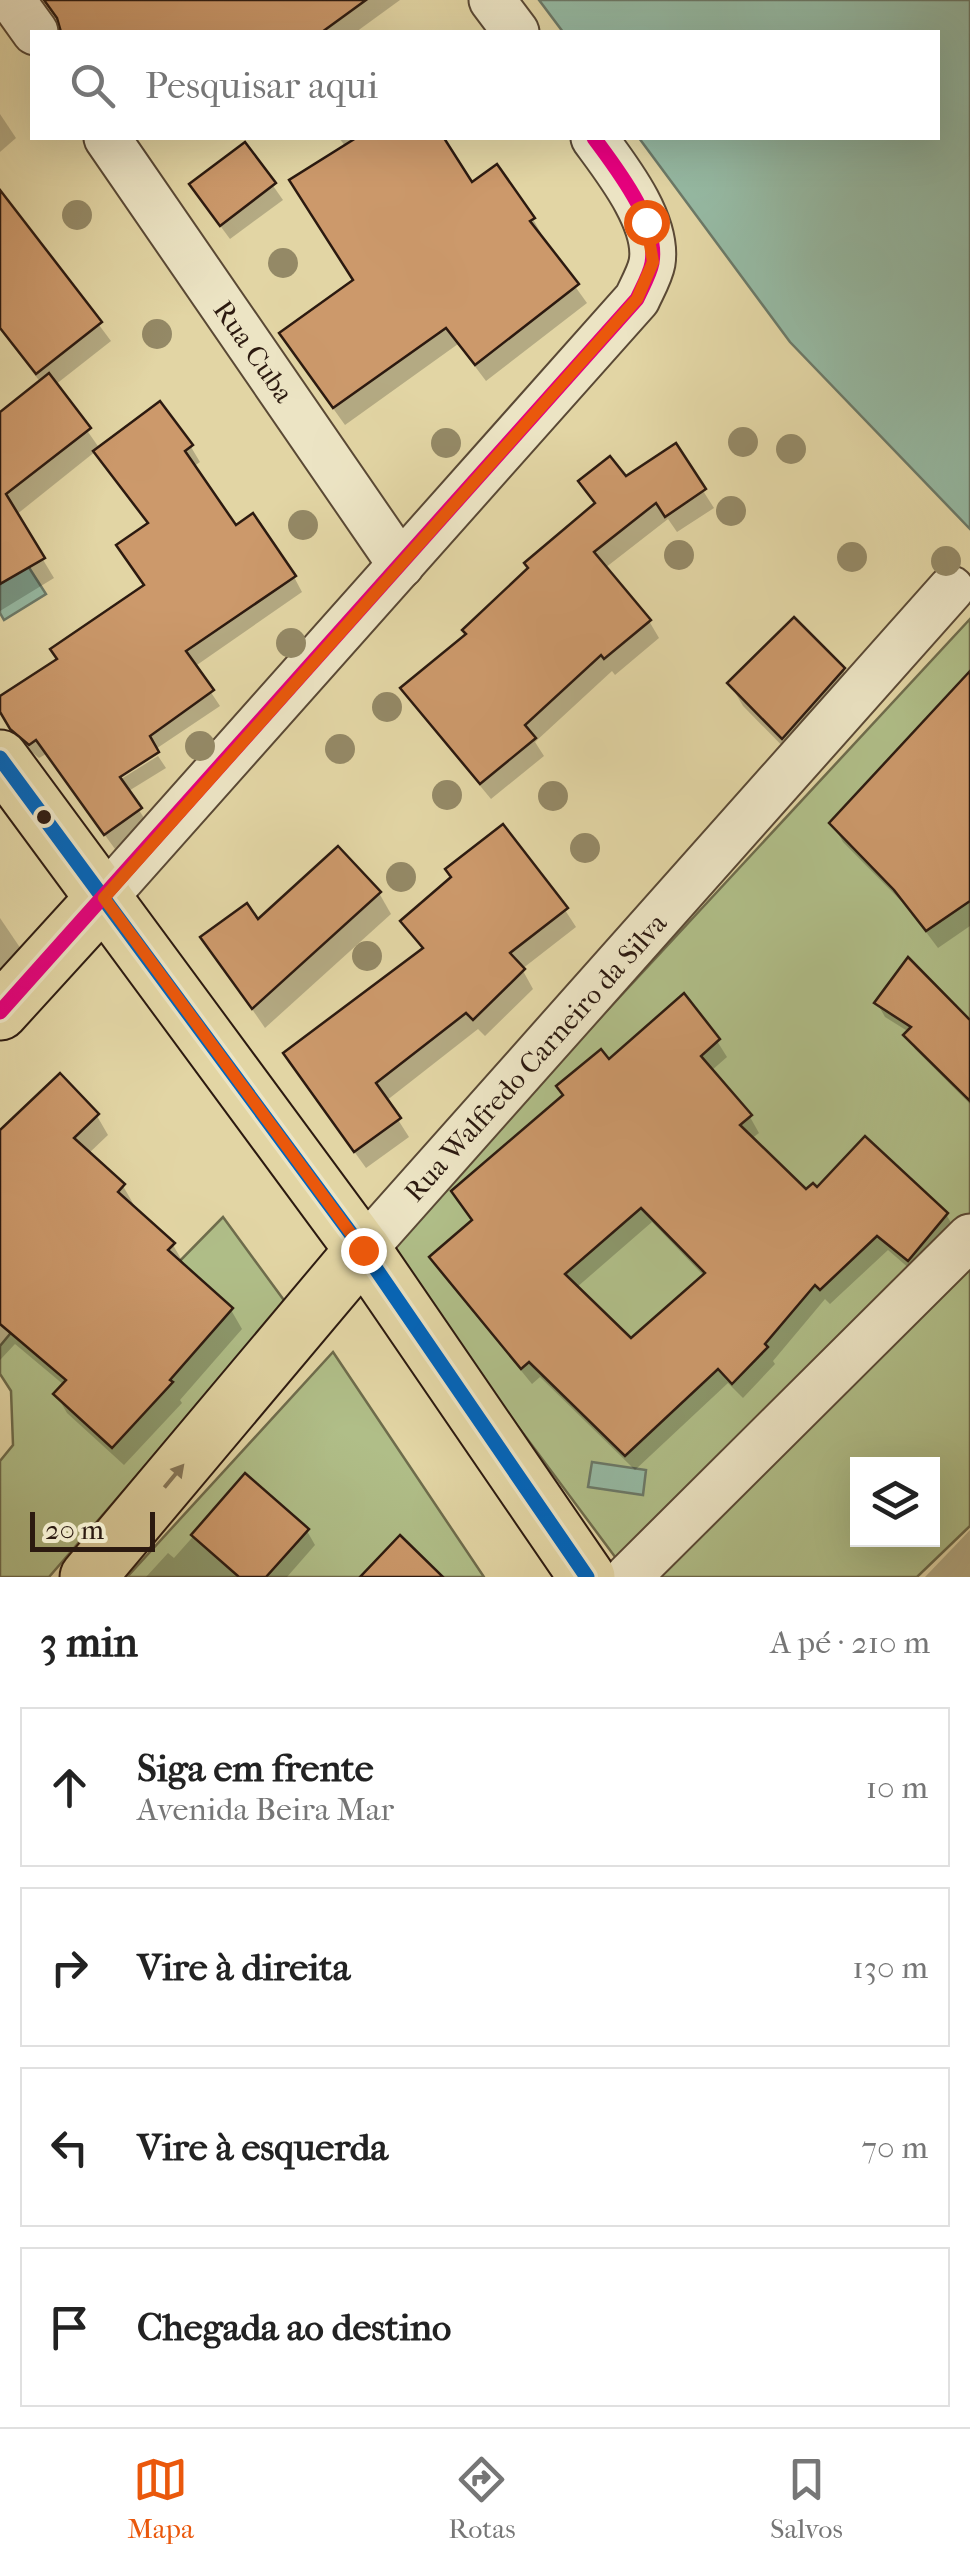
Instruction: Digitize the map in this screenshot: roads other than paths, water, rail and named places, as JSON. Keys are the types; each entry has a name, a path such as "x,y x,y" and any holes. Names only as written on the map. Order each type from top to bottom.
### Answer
{"main road":[{"path":"0,758 363,1250 587,1577"},
{"path":"0,1012 104,898"},
{"name":"Rua Walfredo Carneiro da Silva","path":"88,1577 363,1250"}],"street":[{"path":"12,0 33,30"},
{"path":"492,0 514,30"},
{"name":"Rua Cuba","path":"108,140 401,564"},
{"path":"104,898 637,299 653,262 646,222 620,173 595,140"},
{"name":"Rua Walfredo Carneiro da Silva","path":"363,1250 950,589"},
{"path":"628,1577 970,1237"}]}
